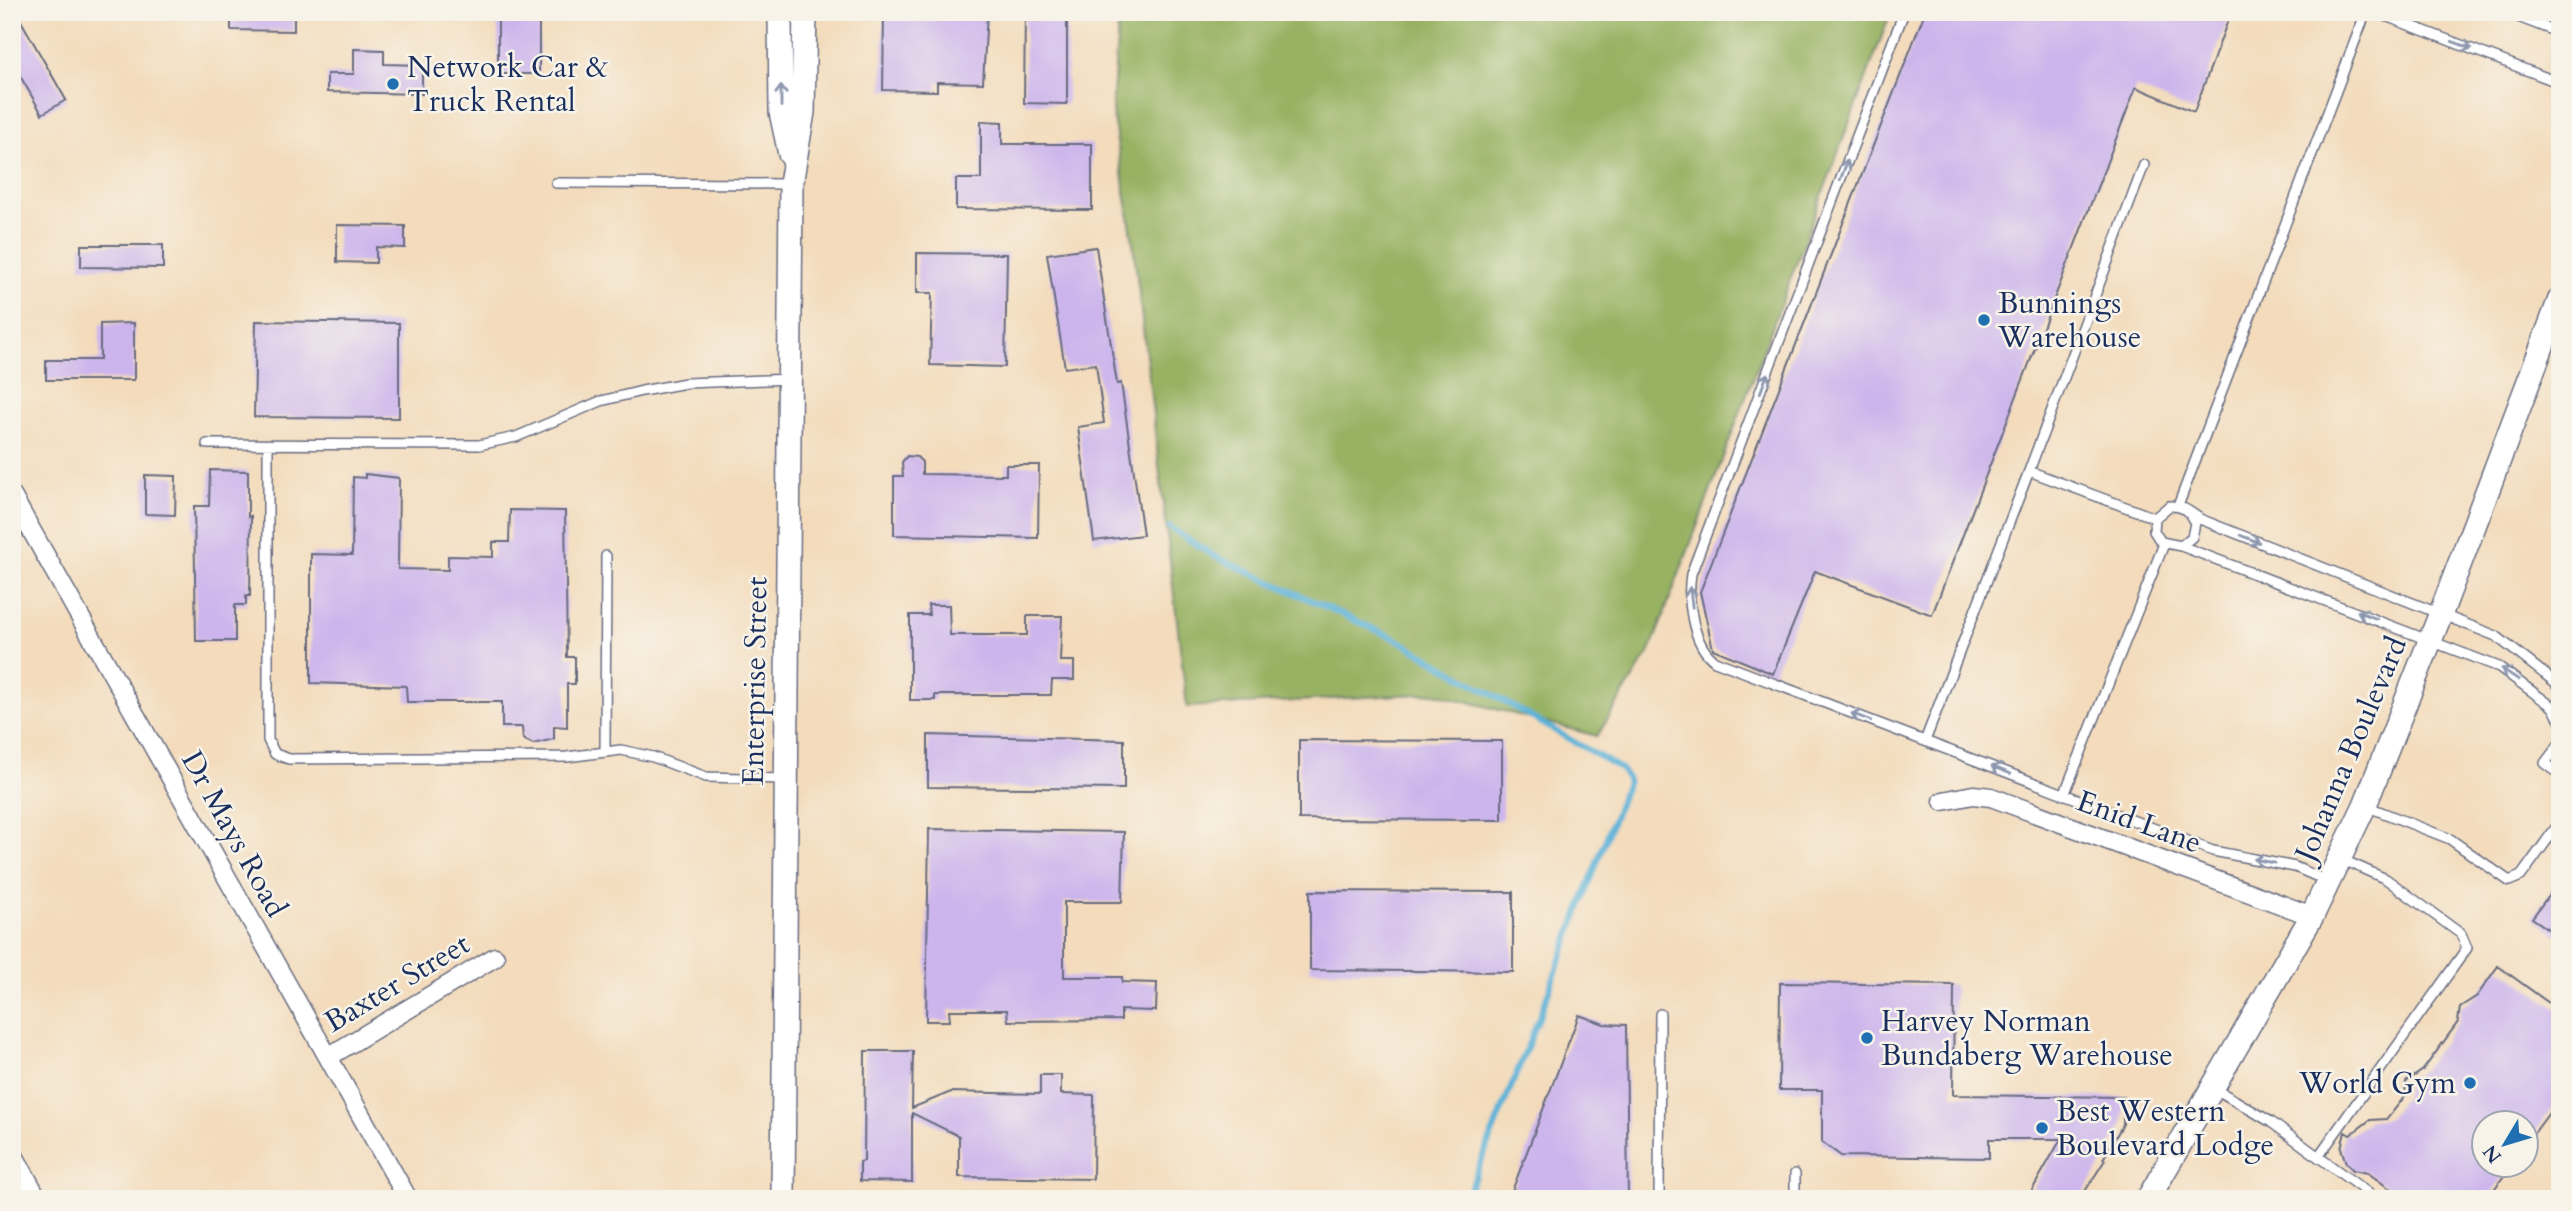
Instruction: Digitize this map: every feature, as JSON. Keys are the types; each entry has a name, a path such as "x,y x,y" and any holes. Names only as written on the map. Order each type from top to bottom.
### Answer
{"street":[{"name":"Enterprise Street","path":"780,12 781,112 792,174"},
{"name":"Enterprise Street","path":"783,1199 792,174 803,112 805,12"},
{"name":"Johanna Boulevard","path":"2155,1196 2212,1087 2312,916 2365,806 2560,299"},
{"name":"Dr Mays Road","path":"12,496 408,1199"},
{"name":"Enid Lane","path":"1943,801 1973,794 1991,797 2312,916"},
{"name":"Baxter Street","path":"328,1057 495,957"},
{"path":"12,1153 38,1199"}],"lane":[{"path":"1905,12 1689,586 1699,641 1706,654 1715,661 2064,795 2213,851 2295,867 2329,882"},
{"path":"2178,506 2365,12"},
{"path":"2375,12 2560,83"},
{"path":"2505,12 2560,33"},
{"path":"1925,741 2144,165"},
{"path":"556,183 792,174"},
{"path":"206,444 479,445 516,437 601,401 642,391 686,383 790,379"},
{"path":"268,444 268,729 270,747 275,754 289,759 553,757 605,750 637,752 706,777 786,779"},
{"path":"2029,471 2155,518"},
{"path":"2560,686 2506,642 2441,613 2200,519 2178,506 2163,509 2155,518 2154,531 2164,544 2181,546 2431,640 2511,674 2553,707 2560,720"},
{"path":"2181,546 2192,537 2194,530 2195,523 2188,511"},
{"path":"2064,795 2164,544"},
{"path":"605,750 606,556"},
{"path":"2560,743 2545,763 2560,774"},
{"path":"2365,806 2450,839 2510,881 2521,876 2560,822"},
{"path":"2318,1157 2467,948 2461,934 2386,879 2340,858"},
{"path":"1659,1199 1660,1014"},
{"path":"2212,1087 2271,1122 2376,1199"},
{"path":"1795,1174 1795,1199"}],"green space":[{"path":"1119,12 1891,12 1650,651 1597,736 1435,693 1187,707 1133,242 1112,110"}],"building":[{"path":"12,12 16,12 66,100 42,114 12,62"},
{"path":"231,12 294,12 294,31 231,30"},
{"path":"498,12 539,12 539,74 498,74"},
{"path":"884,12 987,12 983,83 937,82 937,91 883,90"},
{"path":"1025,12 1067,12 1067,104 1024,103"},
{"path":"1925,12 2231,12 2194,112 2136,87 1932,615 1815,571 1773,674 1713,649 1700,592"},
{"path":"354,49 384,50 384,64 422,65 422,94 327,92 327,74 354,74"},
{"path":"981,121 1002,122 1002,144 1092,144 1092,210 956,209 956,179 981,179"},
{"path":"337,225 405,226 405,248 376,247 376,263 337,262"},
{"path":"81,245 163,245 163,268 81,267"},
{"path":"1096,247 1117,384 1121,383 1143,535 1094,541 1078,427 1104,423 1096,364 1065,368 1047,254"},
{"path":"917,253 1007,254 1005,367 930,365 932,293 917,293"},
{"path":"256,321 399,323 399,418 254,417"},
{"path":"134,323 134,380 46,380 46,360 100,360 100,324"},
{"path":"907,456 917,457 922,462 922,474 1006,475 1006,465 1039,465 1038,538 894,535 894,476 903,476 902,462"},
{"path":"210,470 248,471 248,517 251,516 250,596 246,596 246,605 235,605 235,641 196,641 194,506 209,506"},
{"path":"365,474 399,478 398,569 448,570 448,556 493,557 493,542 509,542 510,510 565,511 567,657 575,657 575,684 567,684 567,727 554,726 554,739 533,744 523,739 522,727 502,727 502,702 407,702 406,686 311,683 311,554 352,555 353,477 365,478"},
{"path":"145,475 176,476 175,515 145,514"},
{"path":"928,605 949,605 950,635 1027,635 1027,616 1062,616 1060,661 1074,661 1074,680 1052,680 1051,695 935,695 935,700 910,700 910,615 929,615"},
{"path":"928,735 1124,740 1124,789 928,787"},
{"path":"1299,740 1502,741 1502,820 1299,819"},
{"path":"929,829 1124,832 1122,902 1064,902 1064,977 1122,977 1122,982 1157,983 1156,1011 1121,1010 1121,1020 1008,1021 1007,1010 949,1010 950,1021 926,1021"},
{"path":"2560,880 2560,937 2532,918"},
{"path":"1310,891 1513,892 1513,972 1310,970"},
{"path":"2498,966 2560,1011 2560,1098 2540,1125 2540,1110 2470,1110 2470,1180 2501,1180 2487,1199 2404,1199 2368,1173 2353,1170 2346,1163 2341,1148 2345,1132 2350,1135 2370,1120 2387,1119 2405,1096 2406,1082 2423,1070 2458,1022 2460,1007 2477,996"},
{"name":"Harvey Norman Bundaberg Warehouse","path":"1780,983 1954,985 1953,1095 2124,1097 2123,1124 2103,1159 2105,1160 2080,1199 2027,1199 2061,1139 1989,1139 1989,1158 1841,1156 1822,1142 1822,1090 1779,1090"},
{"path":"1579,1015 1604,1024 1626,1025 1628,1199 1509,1199"},
{"path":"865,1051 913,1051 912,1108 951,1092 1040,1094 1040,1075 1061,1075 1061,1094 1094,1095 1093,1179 959,1177 959,1136 912,1113 912,1182 860,1181 860,1162 864,1161"}],"waterway":[{"path":"1169,527 1214,556 1398,640 1621,769 1628,780 1538,1020 1466,1199"}],"place":[{"name":"Network Car & Truck Rental","path":"393,84"},
{"name":"Bunnings Warehouse","path":"1984,320"},
{"name":"Harvey Norman Bundaberg Warehouse","path":"1867,1038"},
{"name":"World Gym","path":"2470,1083"},
{"name":"Best Western Boulevard Lodge","path":"2042,1128"}]}
